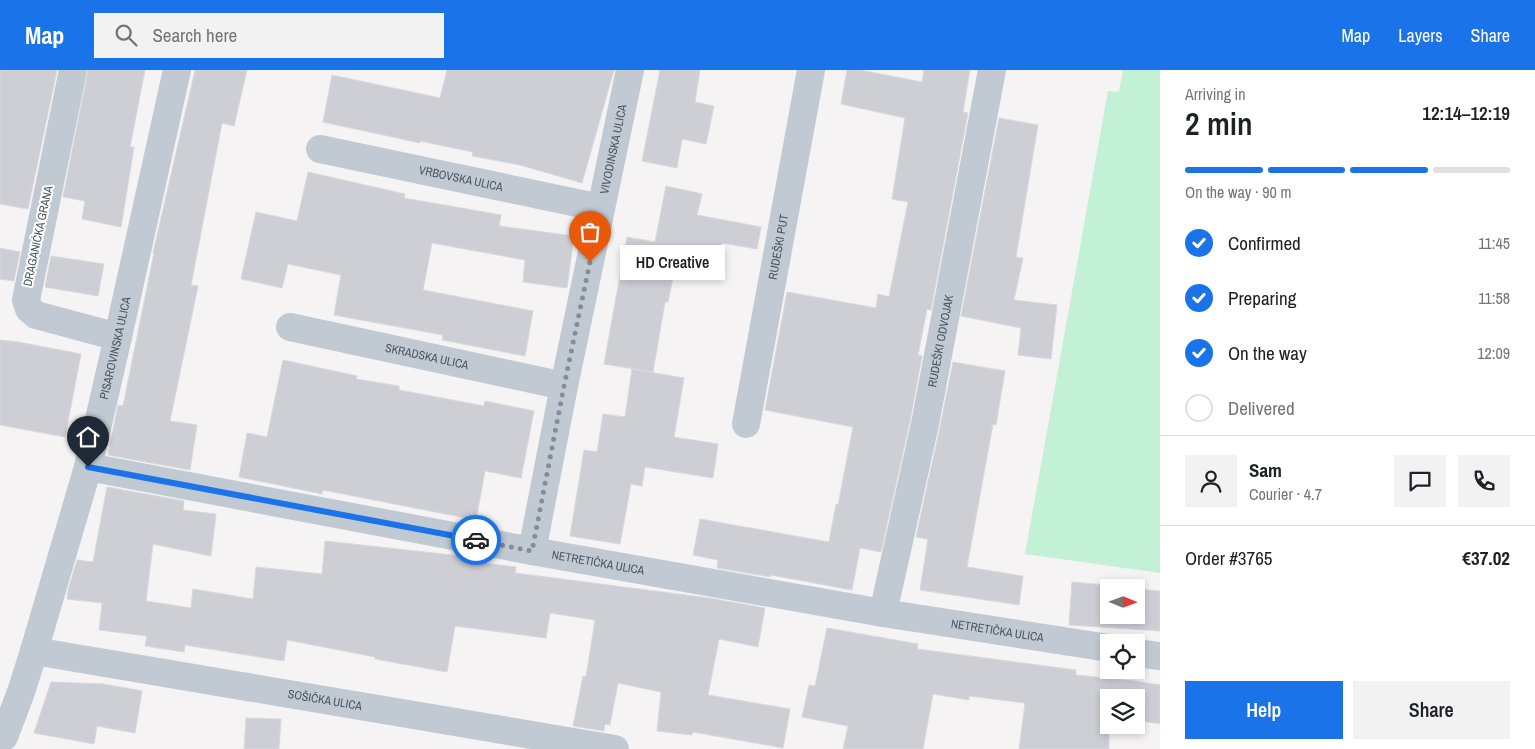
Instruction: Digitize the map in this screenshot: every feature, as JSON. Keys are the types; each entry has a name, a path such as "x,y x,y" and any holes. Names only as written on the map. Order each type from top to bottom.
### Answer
{"street":[{"name":"DRAGANIĆKA GRANA","path":"73,70 26,300 29,309 36,315 118,337"},
{"name":"PISAROVINSKA ULICA","path":"3,738 21,692 34,651 88,467 177,70"},
{"name":"VIVODINSKA ULICA","path":"532,551 564,386 630,70"},
{"name":"RUDEŠKI PUT","path":"746,424 811,70"},
{"name":"RUDEŠKI ODVOJAK","path":"883,613 925,424 992,70"},
{"name":"VRBOVSKA ULICA","path":"320,149 601,208"},
{"name":"SKRADSKA ULICA","path":"290,327 564,386"},
{"name":"NETRETIČKA ULICA","path":"88,467 532,551 883,613 1100,647"},
{"name":"SOŠIČKA ULICA","path":"34,651 615,749"},
{"path":"1145,654 1160,656"}],"green space":[{"path":"1123,70 1160,70 1160,573 1025,554 1108,91 1119,92"}],"building":[{"path":"0,70 57,70 28,209 0,204"},
{"path":"88,70 145,70 130,147 134,147 121,227 82,219 85,201 63,197"},
{"path":"195,70 247,70 234,126 222,123 191,285 198,286 170,421 197,425 190,470 108,455 118,405 123,406 153,253"},
{"path":"447,70 614,70 582,183 520,165 472,156 473,152 420,141 420,143 323,122 332,75 440,98"},
{"path":"660,70 700,70 695,102 714,106 706,144 682,139 677,168 642,161"},
{"path":"847,70 860,70 922,82 924,70 970,70 963,112 968,113 931,310 927,309 918,355 922,356 910,421 881,552 860,548 852,590 771,575 771,577 717,568 718,560 693,555 700,519 829,542 853,427 765,410 787,292 876,308 878,294 889,297 908,202 892,199 905,118 841,104"},
{"path":"999,118 1038,125 1016,257 1023,258 1014,300 1057,305 1051,359 1018,355 1021,328 961,316"},
{"path":"308,172 405,194 404,198 501,215 499,226 574,236 567,288 523,282 525,260 432,243 423,290 533,311 525,356 442,340 443,335 334,315 341,275 288,264 282,288 241,279 256,212 297,221"},
{"path":"666,186 702,194 697,215 761,227 757,249 722,243 716,275 675,268 668,302 665,302 653,372 604,364 627,237 655,242"},
{"path":"0,248 20,252 14,281 0,279"},
{"path":"51,256 104,264 98,296 45,287"},
{"path":"0,340 81,354 65,437 0,425"},
{"path":"283,360 357,376 356,379 399,386 399,390 484,406 485,401 534,411 521,478 485,471 476,520 323,490 322,494 239,477 247,433 267,437"},
{"path":"953,362 1005,371 996,425 993,424 967,567 1023,576 1019,605 920,590 928,539 916,537"},
{"path":"632,369 684,378 674,437 718,444 713,478 645,467 642,486 631,484 620,544 570,536 584,450 597,452 603,414 625,417"},
{"path":"107,487 184,501 183,510 216,514 211,556 153,544 146,601 191,608 193,589 253,599 256,567 322,574 325,541 470,557 469,561 516,567 515,573 709,598 765,608 758,647 719,639 708,695 790,709 783,748 693,732 692,735 657,731 661,692 618,683 610,725 605,724 604,731 573,726 583,676 586,677 595,620 550,613 546,638 455,626 447,672 287,640 284,661 185,645 184,652 145,646 147,636 99,630 102,603 67,599 77,560 93,562"},
{"path":"1072,582 1100,584 1100,624 1145,624 1145,590 1160,591 1160,631 1069,625"},
{"path":"827,628 918,644 917,649 1076,670 1076,675 1100,679 1160,685 1160,724 1145,722 1145,689 1100,689 1100,734 1109,734 1109,749 1019,749 1025,703 969,696 969,700 933,694 923,749 843,749 848,726 802,717 809,685 815,686"},
{"path":"51,682 104,684 142,691 135,733 97,726 94,744 34,733"},
{"path":"246,718 281,719 279,749 244,749"}],"way so far":[{"path":"476,540 532,551 590,262"}],"place":[{"name":"HD Creative","path":"590,262"}],"route":[{"path":"88,467 476,540"}]}
